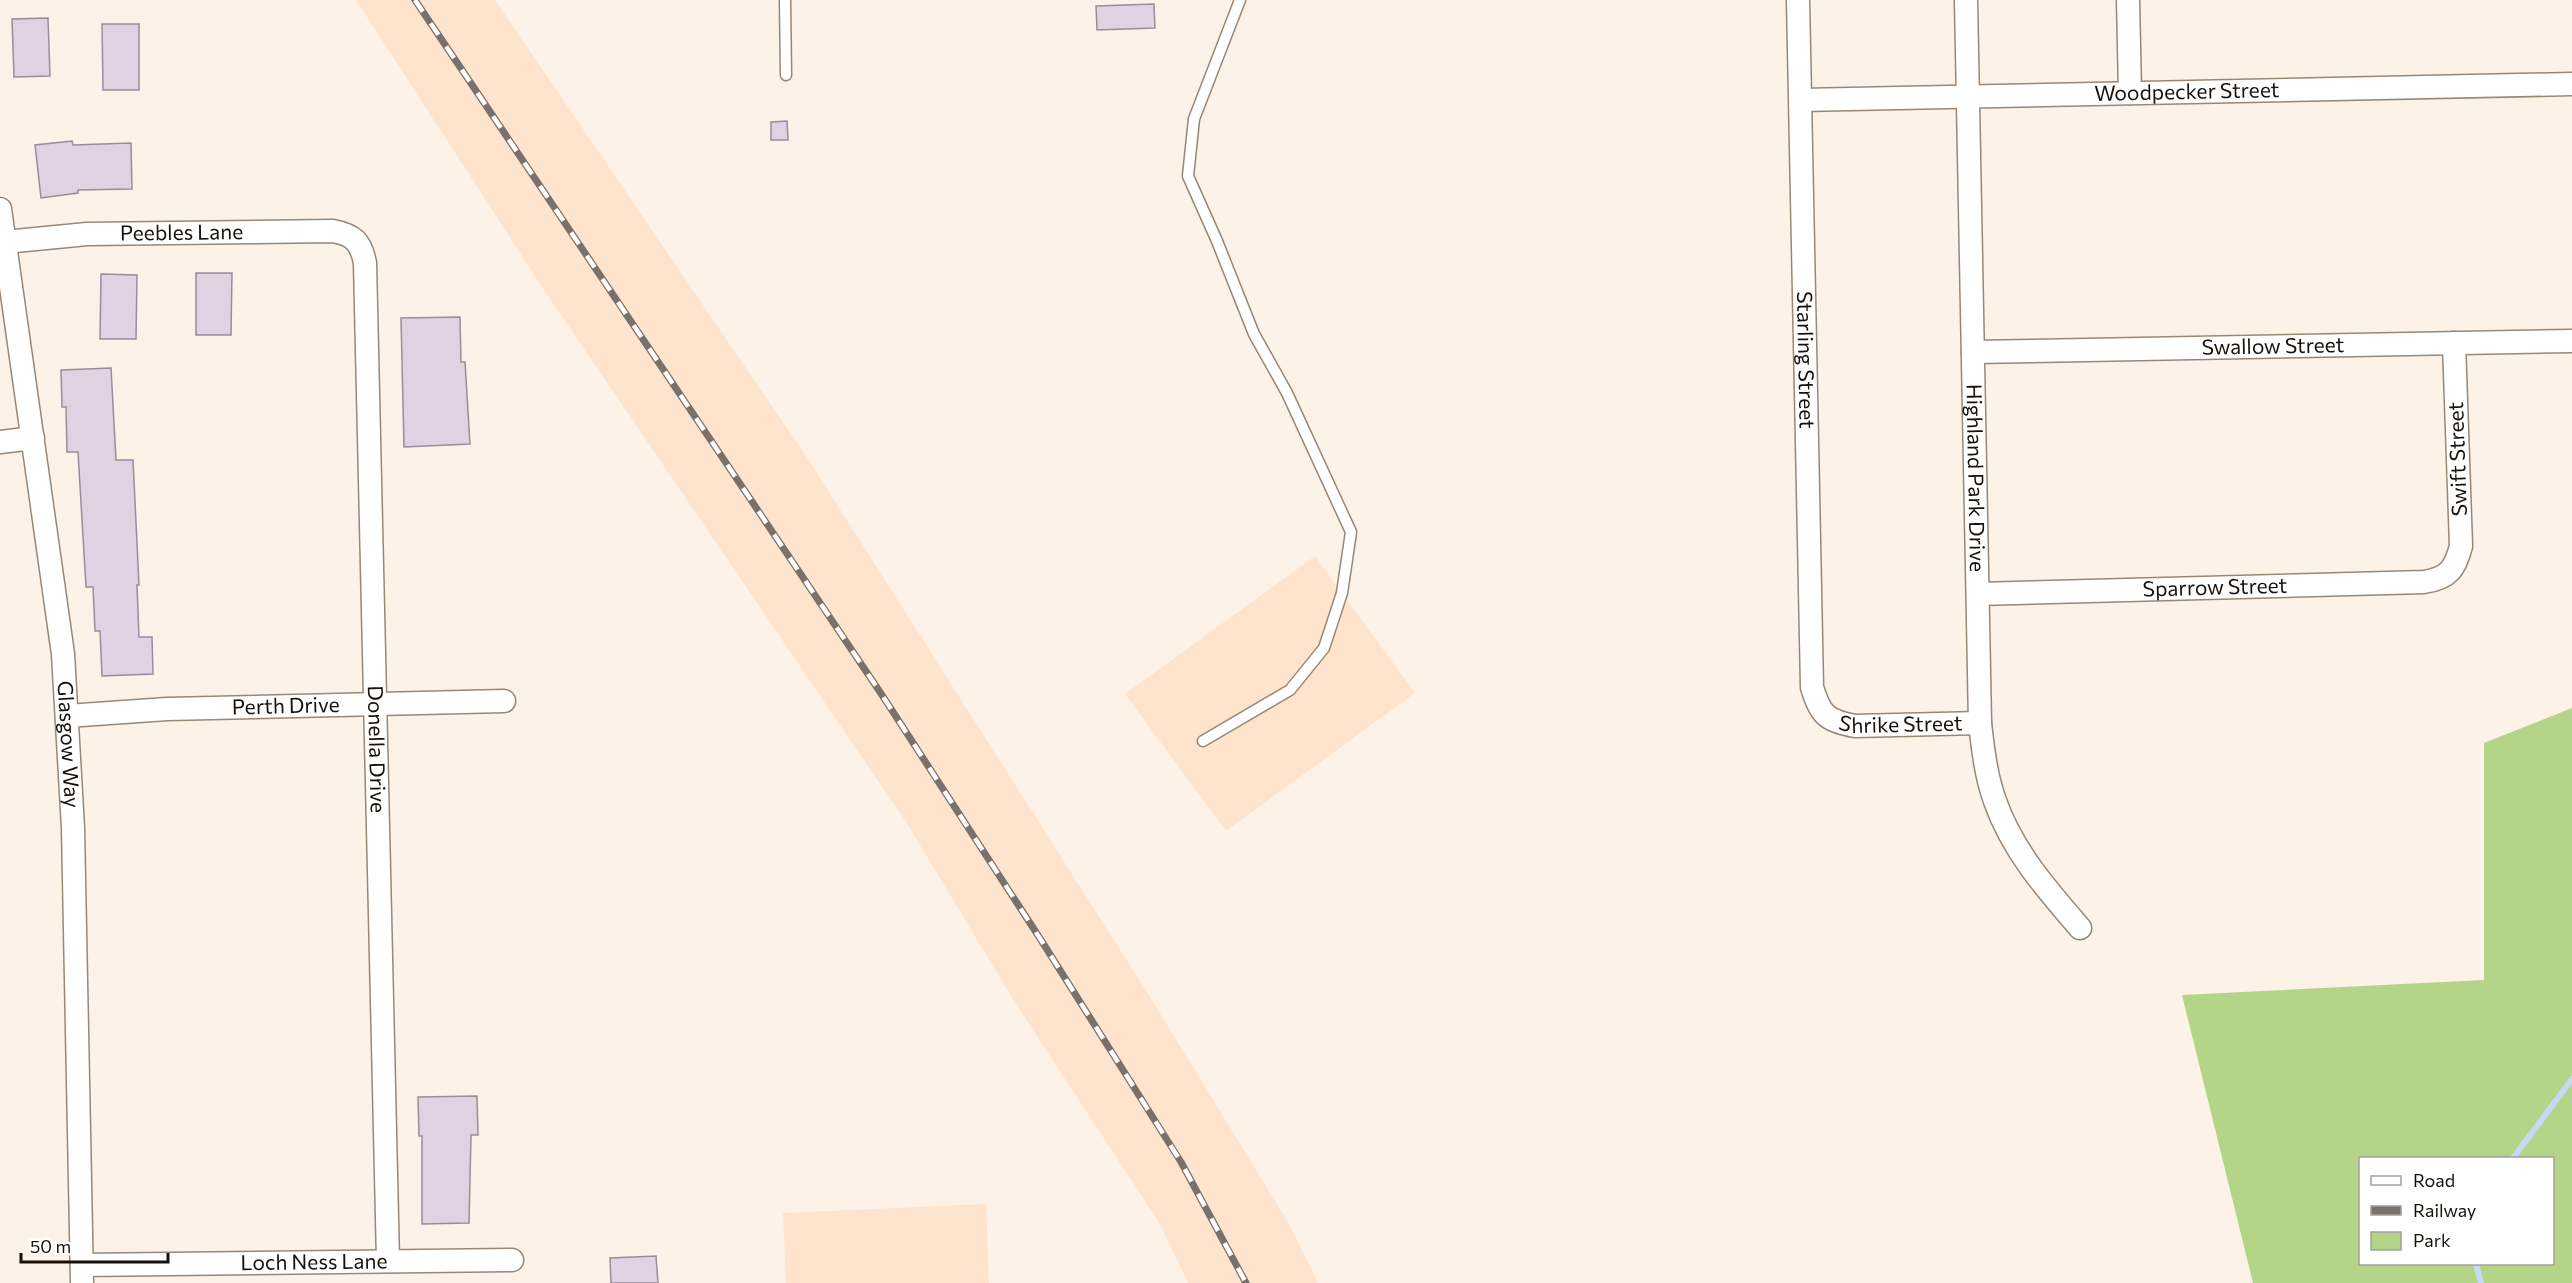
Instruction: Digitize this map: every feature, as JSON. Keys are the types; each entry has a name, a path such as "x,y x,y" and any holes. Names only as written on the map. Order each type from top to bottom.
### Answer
{"street":[{"name":"Starling Street","path":"1798,0 1812,687 1817,703 1825,716"},
{"name":"Highland Park Drive","path":"1966,0 1980,723 1986,766 1995,802 2014,841 2041,884 2080,928"},
{"path":"2128,0 2130,93"},
{"name":"Woodpecker Street","path":"1801,100 2572,84"},
{"name":"Glasgow Way","path":"0,209 58,610 67,716 73,828 82,1274"},
{"name":"Peebles Lane","path":"5,242 77,234 333,231 356,239"},
{"name":"Donella Drive","path":"356,239 362,249 365,263 388,1262"},
{"name":"Swallow Street","path":"1973,352 2572,341"},
{"name":"Swift Street","path":"2450,572 2457,561 2461,546 2454,343"},
{"path":"0,442 33,438"},
{"name":"Sparrow Street","path":"1978,594 2424,582 2439,580 2450,572"},
{"name":"Perth Drive","path":"67,716 167,709 504,701"},
{"name":"Shrike Street","path":"1825,716 1837,723 1855,726 1980,723"},
{"name":"Loch Ness Lane","path":"82,1274 388,1262 512,1260"}],"lane":[{"path":"785,0 786,75"},
{"path":"1203,741 1290,690 1324,648 1342,593 1351,532 1287,393 1254,334 1188,176 1194,118 1240,0"}],"shaded area":[{"path":"356,0 495,0 808,459 1152,1000 1286,1219 1318,1283 1188,1283 1160,1224 1016,1004 906,822 542,287"},
{"path":"1315,556 1415,693 1226,831 1125,694"},
{"path":"986,1204 989,1283 786,1283 783,1213"}],"green space":[{"path":"2572,708 2572,1283 2253,1283 2182,995 2484,980 2484,743"}],"building":[{"path":"1154,4 1155,28 1097,30 1096,6"},
{"path":"48,18 50,76 14,77 12,19"},
{"path":"102,24 139,24 139,90 103,90"},
{"path":"787,121 788,140 771,140 771,122"},
{"path":"72,141 73,145 131,143 132,189 78,190 78,193 41,198 35,145"},
{"path":"196,273 232,273 231,335 196,335"},
{"path":"101,274 137,275 136,339 100,339"},
{"path":"460,317 461,362 465,362 470,444 404,447 401,318"},
{"path":"111,368 116,460 133,460 139,637 152,637 153,674 102,676 100,631 95,631 93,587 86,587 78,452 67,452 66,407 62,407 61,370"},
{"path":"477,1096 478,1135 471,1135 469,1223 422,1224 422,1136 419,1136 418,1097"},
{"path":"656,1256 658,1283 611,1283 610,1258"}],"waterway":[{"path":"2514,1157 2572,1079"},
{"path":"2476,1265 2481,1283"}],"railway":[{"path":"415,0 882,695 1041,940 1181,1162 1246,1283"}]}
